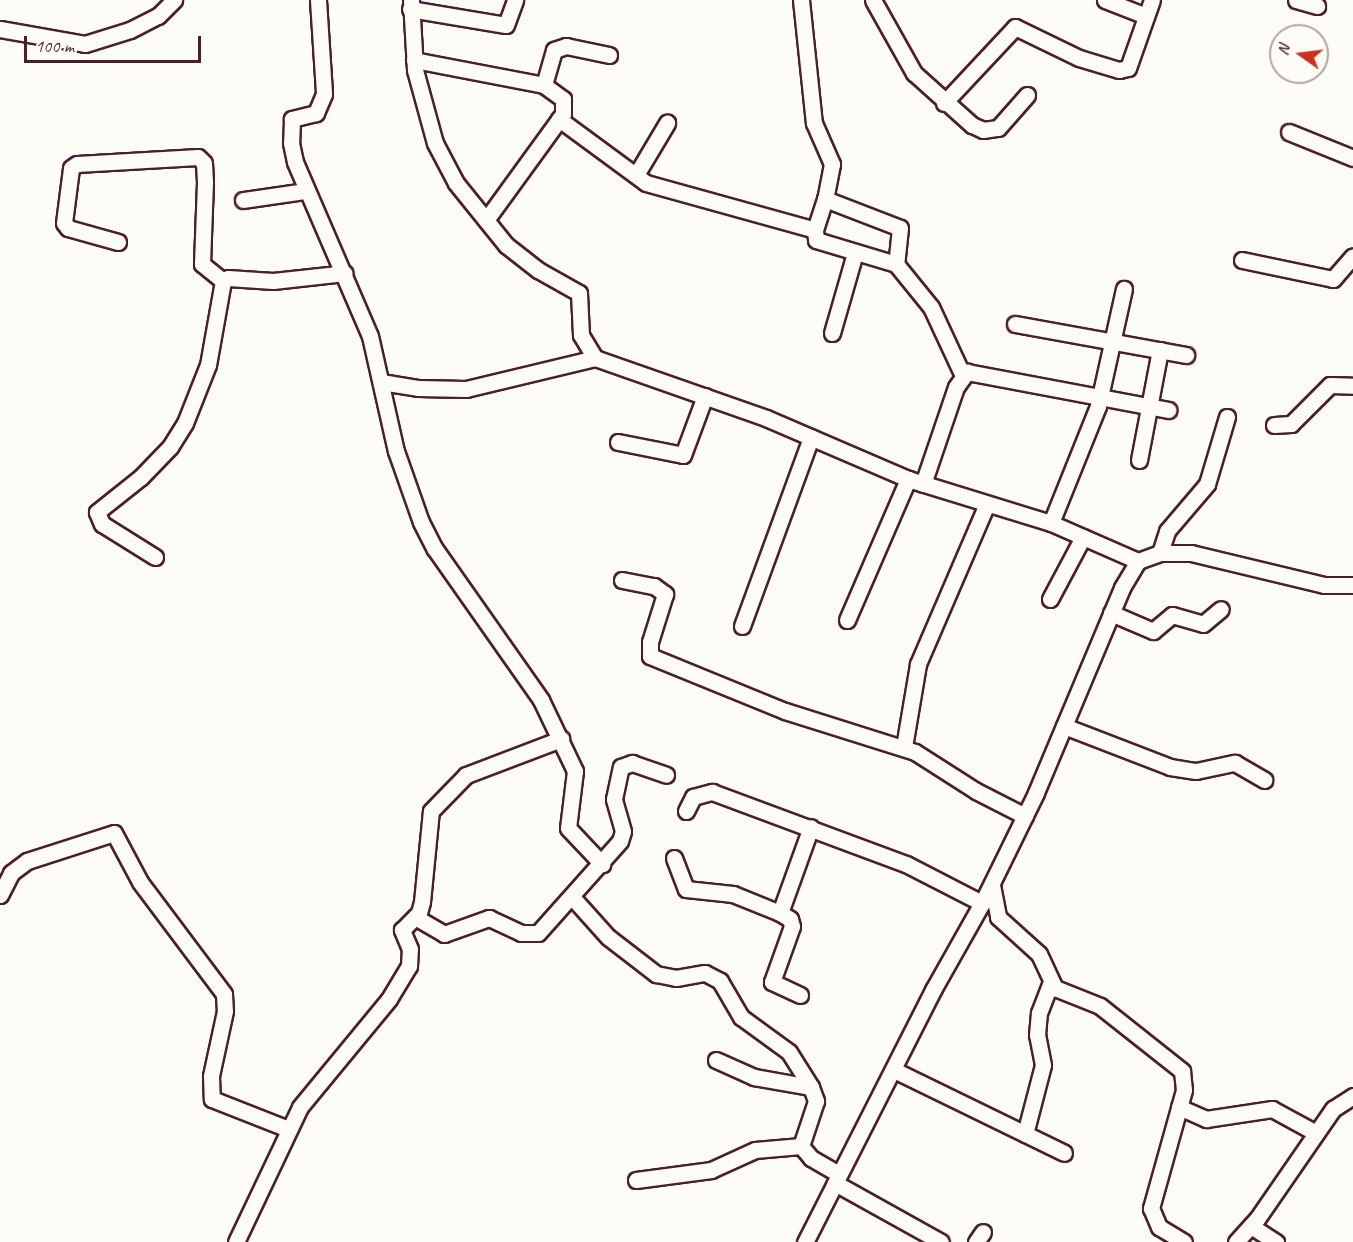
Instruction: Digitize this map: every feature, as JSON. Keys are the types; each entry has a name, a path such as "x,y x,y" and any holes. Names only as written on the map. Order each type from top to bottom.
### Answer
{"street":[{"path":"0,29 85,44 130,30 158,16 174,0"},
{"path":"318,0 322,103 316,113 296,115 291,127 291,143 305,191 345,273 370,336 399,462 429,537 535,691 561,739 577,779 567,816 568,828 602,864"},
{"path":"515,0 506,25 411,5 414,60 435,143 456,183 522,259 579,293 581,335 595,358"},
{"path":"801,0 814,123 832,164 825,199 815,230 816,240 896,264 931,307 963,375"},
{"path":"873,0 914,73 944,103 972,125 990,131 1027,95"},
{"path":"1105,0 1146,16"},
{"path":"944,103 1015,27 1079,58 1119,70 1131,64 1152,0"},
{"path":"1296,0 1317,6"},
{"path":"544,85 549,59 559,46 609,54"},
{"path":"414,60 544,85 565,103 560,119 486,220"},
{"path":"560,119 636,176 664,190 815,230"},
{"path":"636,176 667,123"},
{"path":"1289,132 1353,158"},
{"path":"117,242 68,228 64,223 71,168 77,164 198,157 204,163 202,267 223,281"},
{"path":"243,200 305,191"},
{"path":"825,199 896,224 902,235 896,264"},
{"path":"832,333 855,253"},
{"path":"1242,260 1333,279 1353,256"},
{"path":"155,557 102,524 97,512 141,477 170,447 185,423 208,365 223,281 228,278 273,281 345,273"},
{"path":"1051,523 1100,397 1124,289"},
{"path":"1015,324 1114,340 1185,355"},
{"path":"1139,460 1160,350"},
{"path":"381,382 418,388 466,389 595,358 705,396 811,437 908,479 986,506 1051,523 1138,561"},
{"path":"963,375 979,373 1168,411"},
{"path":"924,484 956,387 963,375"},
{"path":"1274,425 1291,424 1330,385 1353,386"},
{"path":"618,442 683,455 705,396"},
{"path":"1160,553 1167,531 1207,484 1227,417"},
{"path":"742,626 811,437"},
{"path":"847,620 908,479"},
{"path":"904,747 918,664 986,506"},
{"path":"1050,599 1083,537"},
{"path":"805,1242 933,990 982,903 1025,816 1111,613 1138,561 1160,553 1191,553 1324,585 1353,585"},
{"path":"622,579 654,586 665,594 650,642 650,656 785,711 904,747 1025,816"},
{"path":"1111,613 1153,631 1172,615 1203,624 1221,609"},
{"path":"1064,726 1170,767 1196,771 1235,763 1265,780"},
{"path":"236,1242 288,1129 307,1096 404,977 411,958 402,930 416,917 422,902 431,811 466,775 561,739"},
{"path":"416,917 444,934 489,918 533,936 573,898 622,836 614,799 621,767 632,763 666,775"},
{"path":"686,811 693,797 712,792 906,864 982,903"},
{"path":"780,913 811,827"},
{"path":"0,896 9,876 27,861 114,833 140,882 224,994 225,1011 212,1076 212,1099 288,1129"},
{"path":"674,858 686,890 733,894 790,919 792,926 772,982 800,995"},
{"path":"991,883 998,916 1039,954 1051,982 1067,994 1100,1006 1182,1071 1185,1078 1179,1107 1151,1208 1159,1227 1184,1242"},
{"path":"573,898 608,938 656,974 676,978 705,974 720,981 741,1017 789,1052 811,1087 816,1101 801,1146"},
{"path":"1025,1134 1043,1065 1037,1035 1039,1013 1051,982"},
{"path":"716,1060 754,1077 811,1087"},
{"path":"894,1070 1064,1153"},
{"path":"1236,1242 1251,1226 1334,1109 1353,1096"},
{"path":"1179,1107 1206,1119 1272,1109 1316,1133"},
{"path":"801,1146 811,1158 837,1178 941,1242"},
{"path":"636,1180 711,1170 755,1150 801,1146"},
{"path":"1251,1226 1276,1242"}]}
